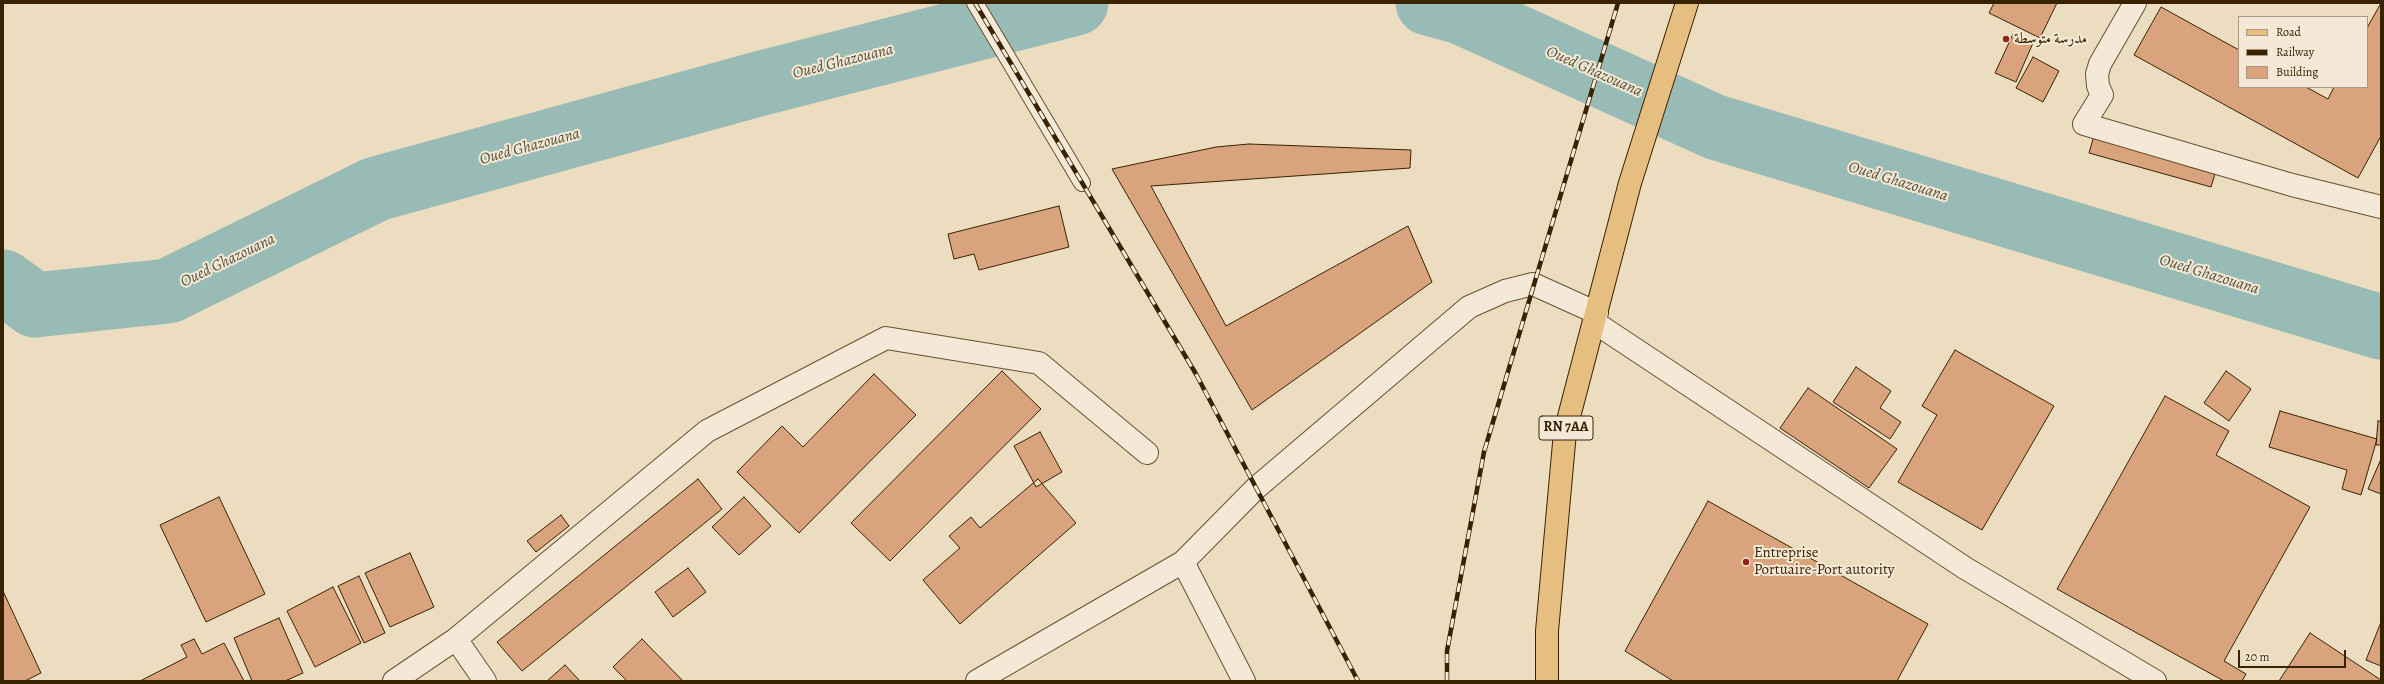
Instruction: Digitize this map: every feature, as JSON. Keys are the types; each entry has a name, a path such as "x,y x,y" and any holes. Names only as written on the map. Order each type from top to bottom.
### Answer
{"main road":[{"name":"RN 7AA","path":"1547,681 1546,631 1565,432 1596,318 1630,183 1687,3"}],"street":[{"path":"2135,3 2100,64 2097,74 2098,86 2102,95 2084,124 2292,185 2381,207"},
{"path":"977,681 1183,562 1256,488 1469,307 1500,293 1533,284 1596,318 1965,568 2155,681"},
{"path":"394,681 456,639 707,431 886,338 1039,363 1147,453"},
{"path":"1183,562 1244,681"},
{"path":"456,639 485,681"}],"lane":[{"path":"975,3 1082,183"}],"building":[{"path":"1994,3 2057,3 2040,38 1989,13"},
{"path":"2381,3 2381,136 2358,178 2134,55 2161,7 2238,49 2238,88 2308,88 2328,99 2334,88 2368,88 2368,26"},
{"path":"2013,34 2033,43 2016,82 1995,73"},
{"path":"2033,57 2059,71 2043,102 2016,88"},
{"path":"2098,122 2193,148 2187,166 2215,174 2211,187 2089,153"},
{"path":"1249,144 1411,150 1410,168 1151,186 1226,326 1408,226 1432,282 1252,410 1112,169 1216,147"},
{"path":"1059,206 1069,247 979,270 974,254 954,259 948,234"},
{"path":"1955,350 2054,406 1982,530 1898,482 1937,415 1922,406"},
{"path":"1856,367 1891,391 1880,408 1901,422 1890,439 1833,402"},
{"path":"1002,371 1041,409 890,561 851,523"},
{"path":"2226,371 2251,389 2229,421 2204,403"},
{"path":"874,374 916,415 799,533 737,472 782,426 803,447"},
{"path":"1808,388 1897,449 1869,488 1780,428"},
{"path":"2165,396 2229,431 2216,455 2310,507 2224,661 2246,674 2242,681 2224,681 2057,589"},
{"path":"2280,411 2377,439 2361,495 2342,489 2347,470 2269,447"},
{"path":"2378,421 2381,421 2381,445 2376,445"},
{"path":"1040,432 1062,472 1036,487 1014,446"},
{"path":"2381,459 2381,494 2368,489"},
{"path":"698,479 722,509 522,671 497,642"},
{"path":"1038,479 1076,523 960,624 923,580 960,548 949,536 971,517 980,528"},
{"path":"219,497 265,594 206,622 160,525"},
{"path":"744,497 771,526 739,555 712,527"},
{"name":"Entreprise Portuaire-Port autority","path":"1708,501 1928,624 1897,681 1673,681 1625,651"},
{"path":"561,515 569,526 536,552 527,541"},
{"path":"410,553 434,607 390,627 365,573"},
{"path":"688,568 706,592 673,617 655,592"},
{"path":"359,576 385,633 364,643 338,586"},
{"path":"333,587 361,643 315,667 287,611"},
{"path":"3,591 41,673 25,681 3,681"},
{"path":"279,618 303,673 285,681 252,681 234,638"},
{"path":"2381,622 2381,666 2366,660"},
{"path":"2310,633 2381,680 2381,681 2279,681"},
{"path":"194,639 202,654 224,643 244,681 140,681 187,657 181,645"},
{"path":"642,639 683,681 627,681 613,667"},
{"path":"565,665 580,681 547,681"}],"waterway":[{"name":"Oued Ghazouana","path":"3,282 35,305 168,291 376,189 762,83 1076,3"},
{"name":"Oued Ghazouana","path":"1428,3 1461,12 1715,127 2381,327"}],"railway":[{"path":"975,3 1196,374 1358,681"},
{"path":"1447,681 1447,651 1484,452 1618,3"}],"place":[{"name":"مدرسة متوسطة","path":"2006,39"},
{"name":"Entreprise Portuaire-Port autority","path":"1746,562"}]}
